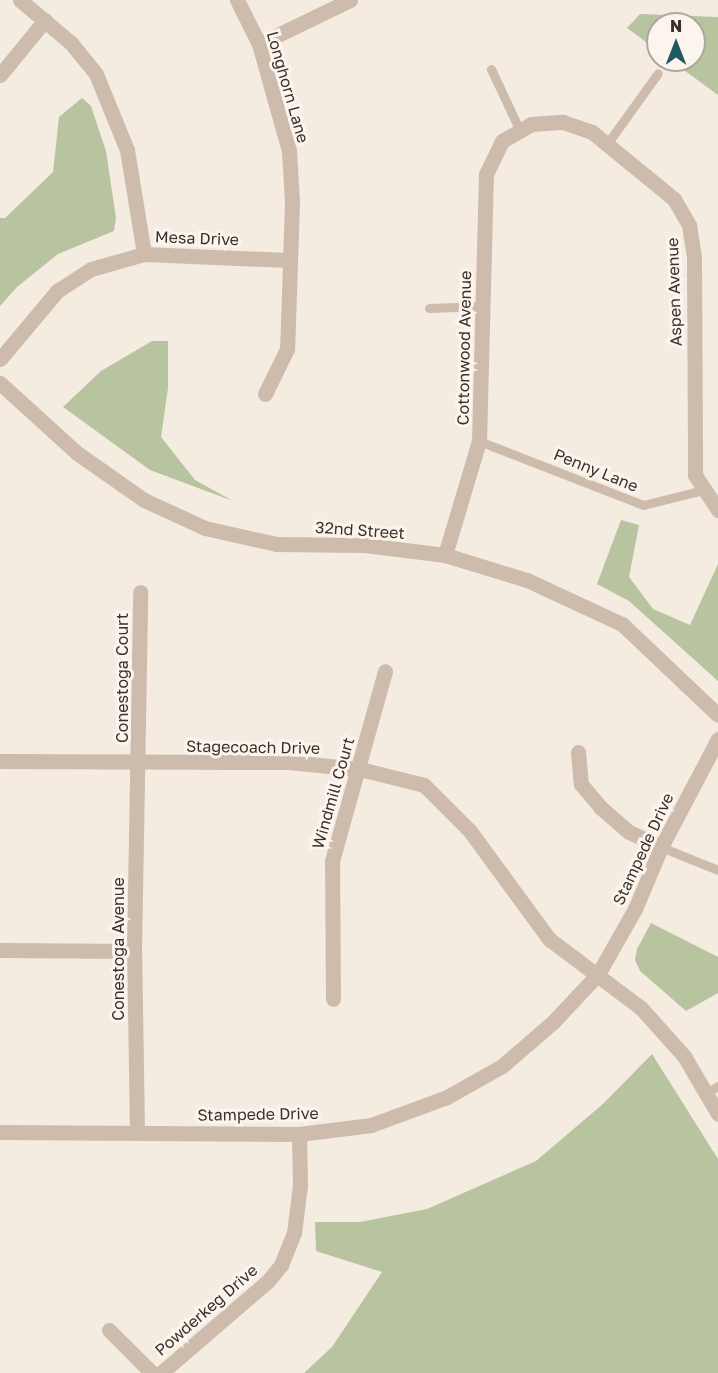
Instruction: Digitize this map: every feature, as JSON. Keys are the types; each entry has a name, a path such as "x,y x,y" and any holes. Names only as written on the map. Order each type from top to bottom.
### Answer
{"street":[{"path":"20,0 71,43 96,74 127,150 144,254"},
{"name":"Longhorn Lane","path":"237,0 259,44 289,151 292,202 287,348 265,394"},
{"path":"259,44 350,0"},
{"path":"0,75 45,20"},
{"name":"Aspen Avenue","path":"502,141 531,123 563,123 592,132 674,199 689,225 694,256 695,475 718,510"},
{"name":"Cottonwood Avenue","path":"445,555 479,441 486,174 502,141"},
{"name":"Mesa Drive","path":"0,359 57,291 91,269 144,254 289,260"},
{"name":"32nd Street","path":"0,383 77,453 144,500 205,528 276,544 365,545 445,555 527,580 622,624 718,715"},
{"name":"Conestoga Court","path":"139,765 140,592"},
{"name":"Windmill Court","path":"333,999 332,861 360,769 385,671"},
{"name":"Stampede Drive","path":"0,1132 299,1134 371,1125 447,1097 502,1066 553,1022 598,974 635,909 661,847 718,739"},
{"path":"578,752 581,784 600,807 629,832 661,847"},
{"name":"Stagecoach Drive","path":"0,761 139,765 289,762 360,769 424,785 470,831 549,939 641,1008 684,1056 712,1090 718,1114"},
{"name":"Conestoga Avenue","path":"137,1133 134,951 139,765"},
{"path":"0,950 134,951"},
{"name":"Powderkeg Drive","path":"161,1373 268,1281 281,1265 294,1233 300,1185 299,1134"},
{"path":"109,1330 152,1373"}],"lane":[{"path":"491,69 520,130"},
{"path":"607,144 658,73"},
{"path":"429,308 483,306"},
{"name":"Penny Lane","path":"479,441 643,505 704,490"},
{"path":"661,847 718,870"}],"green space":[{"path":"640,14 646,14 646,42 627,28"},
{"path":"706,17 718,17 718,95 686,72 706,72"},
{"path":"82,98 91,106 106,151 116,218 114,231 58,254 17,287 0,306 0,218 5,218 53,172 59,117"},
{"path":"152,341 168,341 168,388 161,437 195,480 233,501 150,470 63,407 101,371"},
{"path":"621,520 639,525 629,577 653,609 690,625 718,564 718,681 629,601 597,584"},
{"path":"651,923 718,957 718,993 686,1011 640,971 635,960 637,949"},
{"path":"652,1054 718,1159 718,1373 304,1373 332,1347 382,1272 316,1251 315,1222 360,1222 427,1209 536,1161 604,1103"}]}
